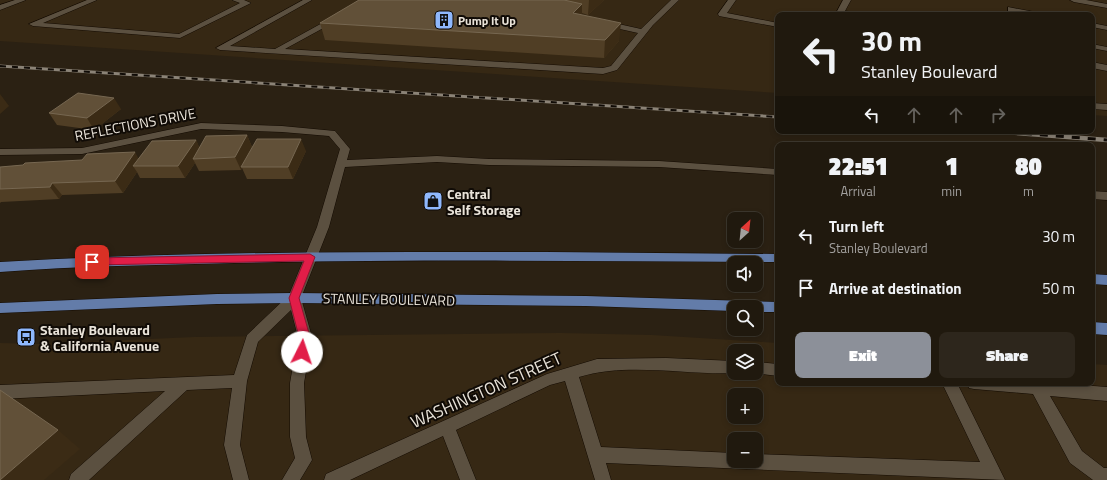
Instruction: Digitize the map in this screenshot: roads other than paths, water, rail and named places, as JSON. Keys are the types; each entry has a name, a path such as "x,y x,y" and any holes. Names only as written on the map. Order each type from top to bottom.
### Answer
{"main road":[{"path":"0,267 77,262 310,257 557,256 775,258"},
{"path":"1095,279 1107,280"},
{"name":"STANLEY BOULEVARD","path":"0,308 218,299 294,298 586,301 775,307"},
{"path":"1095,328 1107,329"}],"street":[{"path":"0,8 22,0"},
{"path":"93,0 33,24 180,36 247,3 236,0"},
{"path":"308,0 220,48 603,71 614,68 642,32 673,0"},
{"path":"732,0 722,14 775,24"},
{"path":"841,12 847,0"},
{"path":"1011,0 1011,12"},
{"path":"1074,0 1107,6"},
{"path":"276,52 340,15"},
{"path":"596,21 642,32"},
{"path":"1095,26 1107,28"},
{"path":"1095,47 1107,49"},
{"path":"1095,66 1107,68"},
{"path":"1095,106 1107,107"},
{"name":"REFLECTIONS DRIVE","path":"0,152 82,150 201,126 282,129 332,133 345,149 323,224 294,298"},
{"path":"340,164 437,159 489,162 659,164 775,172"},
{"path":"1095,195 1107,196"},
{"path":"241,480 232,445 240,381 252,339 294,298 305,337 297,383 298,437 304,460 290,480"},
{"name":"WASHINGTON STREET","path":"332,480 547,380 597,364 666,364 727,367"},
{"path":"763,369 775,370"},
{"path":"570,373 603,480"},
{"path":"0,392 240,381"},
{"path":"77,480 184,383"},
{"path":"763,462 995,476 950,386"},
{"path":"1012,386 1107,394"},
{"path":"1037,388 1076,457 1101,476 1107,476"},
{"path":"447,427 468,480"},
{"path":"595,455 727,461"}],"railway":[{"path":"0,66 775,117"},
{"path":"1030,134 1107,140"}],"place":[{"name":"Pump It Up","path":"444,20"},
{"name":"Central Self Storage","path":"433,201"},
{"name":"Stanley Boulevard & California Avenue","path":"26,337"}]}
